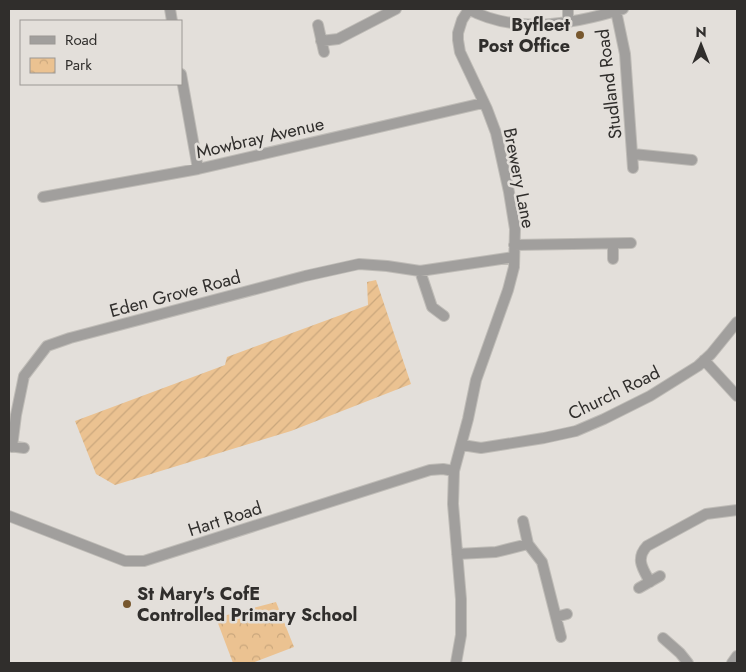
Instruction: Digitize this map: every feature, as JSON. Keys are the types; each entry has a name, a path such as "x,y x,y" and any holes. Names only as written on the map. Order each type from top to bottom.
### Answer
{"street":[{"path":"321,41 338,39 396,9"},
{"path":"468,9 487,17 518,24 553,25 620,10"},
{"name":"Brewery Lane","path":"462,445 476,380 508,290 514,267 515,229 496,133 487,109 460,52 458,40 460,26 468,9"},
{"path":"568,9 568,22"},
{"name":"Studland Road","path":"620,10 633,168"},
{"path":"318,25 324,52"},
{"path":"182,80 198,170"},
{"name":"Mowbray Avenue","path":"43,197 198,170 483,103"},
{"name":"Studland Road","path":"633,154 692,160"},
{"path":"514,245 631,243"},
{"path":"613,244 613,259"},
{"name":"Eden Grove Road","path":"24,448 10,447 24,376 47,346 70,338 305,276 359,264 420,271 514,258"},
{"path":"420,271 432,307 444,316"},
{"name":"Church Road","path":"462,445 481,448 544,438 576,431 604,419 650,396 680,378 711,354 737,322"},
{"path":"704,360 737,396"},
{"path":"456,663 461,635 461,599 453,504 454,471 462,445"},
{"name":"Hart Road","path":"9,516 126,561 144,561 430,470 443,469 454,471"},
{"path":"650,582 642,568 641,559 642,552 647,546 706,514 737,510"},
{"path":"522,521 528,544 542,562 561,637"},
{"path":"457,554 496,552 528,544"},
{"path":"639,588 660,576"},
{"path":"556,617 568,614"},
{"path":"663,638 688,663"},
{"path":"732,663 737,656"}],"green space":[{"path":"376,280 411,384 291,431 115,485 96,474 75,421 225,365 227,357 368,305 367,282"},
{"path":"276,602 294,647 252,663 233,663 216,618"}],"place":[{"name":"Byfleet Post Office","path":"580,35"},
{"name":"St Mary's CofE Controlled Primary School","path":"127,604"}]}
